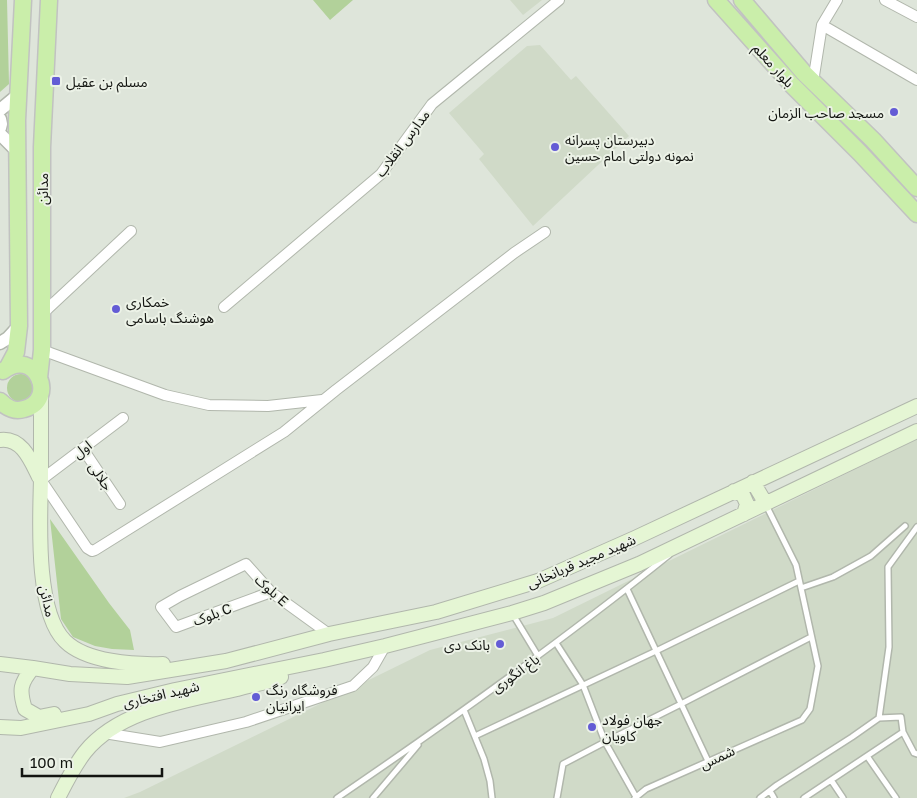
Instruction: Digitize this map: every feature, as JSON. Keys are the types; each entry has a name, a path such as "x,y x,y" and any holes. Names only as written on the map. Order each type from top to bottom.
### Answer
{"main road":[{"name":"مدائن","path":"3,366 16,352 19,326 17,120 23,0"},
{"name":"مدائن","path":"49,0 42,147 40,518 43,581 50,617 65,641 85,655 106,660 146,665 226,660"},
{"name":"بلوار معلم","path":"716,0 792,85 860,152 917,214"},
{"name":"بلوار معلم","path":"742,0 804,73 873,140 917,188"},
{"path":"0,401 12,410 20,410 34,405 39,399 40,385 32,369 26,366 3,366"},
{"name":"شهید مجید قربانخانی","path":"226,660 329,634 436,612 538,581 635,538 917,406"},
{"name":"شهید مجید قربانخانی","path":"324,660 512,613 570,593 639,564 917,431"},
{"path":"0,440 7,439 18,444 26,452 41,480"},
{"path":"775,472 774,480 778,488 786,494"},
{"path":"753,482 766,504"},
{"path":"734,491 743,496 747,504 744,514"},
{"name":"شهید افتخاری","path":"1,665 70,674 128,677 226,660"},
{"path":"58,798 73,768 86,750 117,724 133,716 161,707 277,679 324,660"},
{"name":"شهید افتخاری","path":"0,727 21,728 89,714 117,704 175,690 324,660"},
{"path":"33,668 24,679 21,696 25,709 38,717 68,712 89,714"}],"street":[{"name":"مدارس انقلاب","path":"224,307 381,174 432,104 559,0"},
{"path":"813,82 822,25 836,0"},
{"path":"885,0 917,17"},
{"path":"822,25 917,80"},
{"path":"0,110 18,95"},
{"path":"0,119 0,128"},
{"path":"0,134 18,152"},
{"path":"42,314 131,231"},
{"path":"41,480 88,548 95,550 284,432 514,253 544,232"},
{"path":"0,343 8,338 19,326"},
{"path":"42,350 165,395 209,405 268,406 323,400"},
{"name":"اول","path":"41,480 123,418"},
{"name":"جلالی","path":"83,449 120,504"},
{"name":"بلوک E","path":"161,607 246,564 270,592 329,634"},
{"name":"بلوک C","path":"161,607 176,627 270,592"},
{"path":"104,733 160,742 246,722 353,686 373,667 385,646"}],"lane":[{"path":"557,798 563,764 811,637 796,565 766,504"},
{"path":"475,736 800,584 833,577 871,556 905,526"},
{"path":"879,718 889,647 888,568 917,527"},
{"name":"باغ انگوری","path":"337,798 464,710 556,643 688,541"},
{"path":"627,589 708,761"},
{"path":"512,613 538,656"},
{"name":"شمس","path":"636,798 646,789 802,720 810,709 818,666 811,637"},
{"path":"556,643 583,685 605,742 636,798"},
{"path":"464,710 484,759 492,798"},
{"path":"760,798 879,718 901,717 903,732 914,753 917,754"},
{"path":"804,798 903,732"},
{"path":"372,798 424,738"},
{"path":"867,756 896,798"},
{"path":"831,780 843,798"},
{"path":"770,791 774,798"}],"shaded area":[{"path":"510,0 542,0 523,15"},
{"name":"دبیرستان پسرانه نمونه دولتی امام حسین","path":"540,45 571,80 576,76 629,136 533,226 479,159 484,154 449,113 527,46"},
{"path":"917,439 917,798 124,798 140,792 430,650 553,618"}],"green space":[{"path":"0,0 7,0 9,84 0,92"},
{"path":"313,0 353,0 330,20"},
{"path":"21,374 31,378 35,388 31,398 21,402 11,398 7,388 11,378"},
{"path":"50,519 130,630 134,650 95,646 73,637 61,619"}],"place":[{"name":"مسلم بن عقیل","path":"56,81"},
{"name":"مسجد صاحب الزمان","path":"894,112"},
{"name":"دبیرستان پسرانه نمونه دولتی امام حسین","path":"555,147"},
{"name":"خمکاری هوشنگ باسامی","path":"116,309"},
{"name":"بانک دی","path":"500,644"},
{"name":"فروشگاه رنگ ایرانیان","path":"256,697"},
{"name":"جهان فولاد کاویان","path":"592,727"}]}
